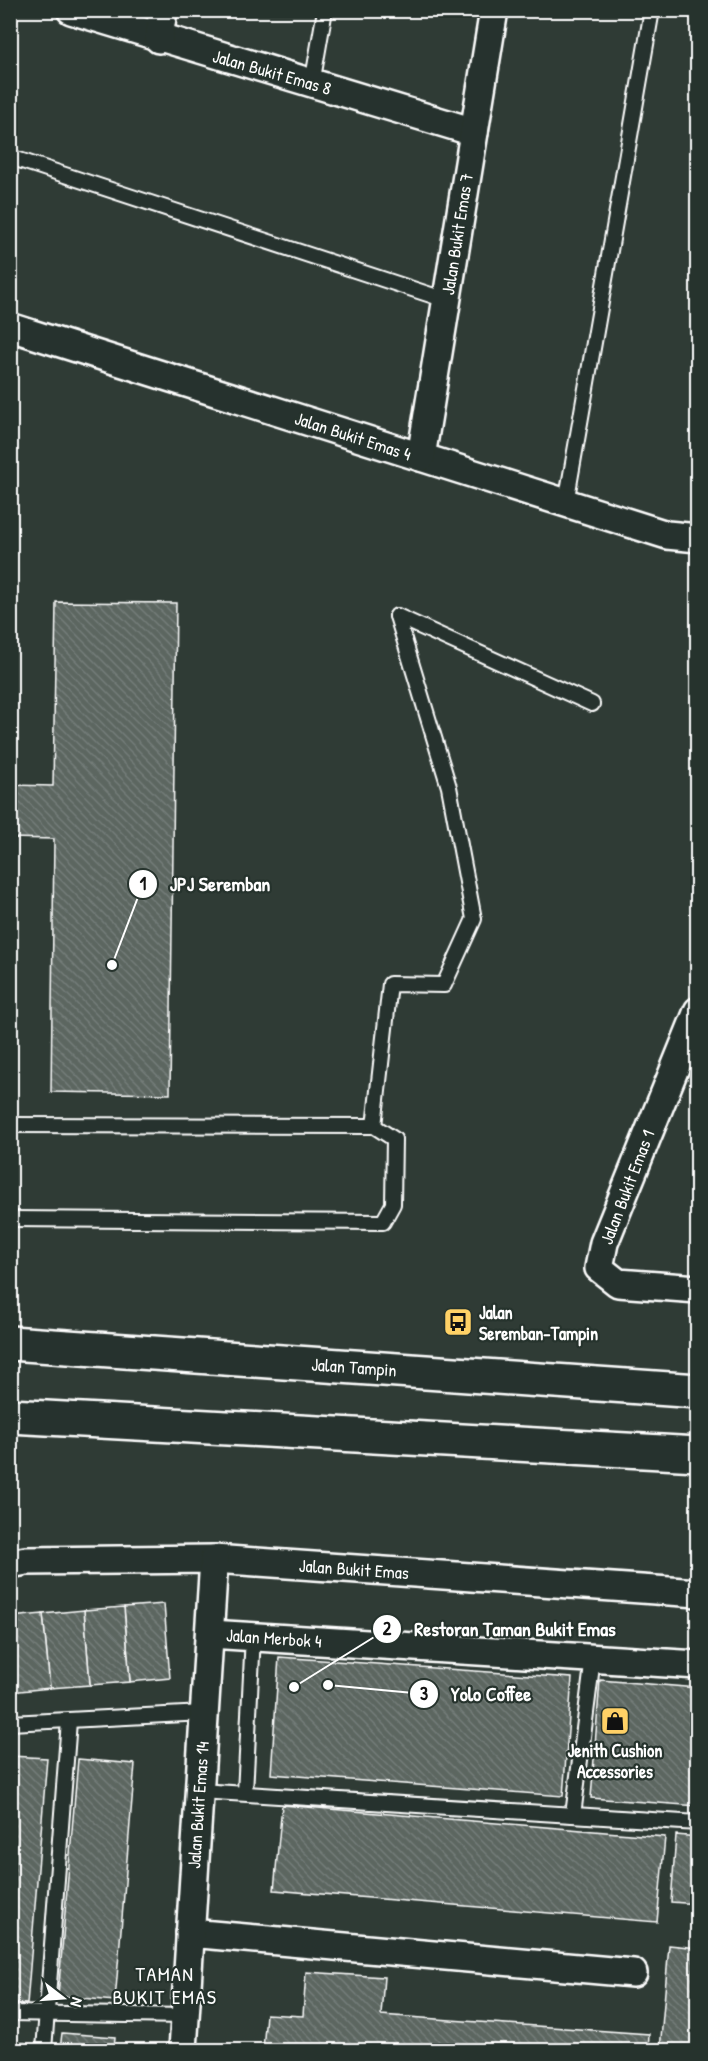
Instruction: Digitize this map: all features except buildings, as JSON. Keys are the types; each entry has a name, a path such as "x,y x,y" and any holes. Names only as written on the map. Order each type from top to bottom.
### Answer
{"highway":[{"name":"Jalan Tampin","path":"10,1342 698,1391"},
{"path":"10,1416 698,1454"}],"street":[{"name":"Jalan Bukit Emas 8","path":"71,10 159,39 474,132"},
{"path":"159,39 163,10"},
{"name":"Jalan Bukit Emas 7","path":"421,457 494,10"},
{"name":"Jalan Bukit Emas 4","path":"10,327 667,536 698,538"},
{"name":"Jalan Bukit Emas 1","path":"698,1011 603,1243 600,1268 618,1283 698,1289"},
{"name":"Jalan Bukit Emas","path":"10,1564 214,1559 698,1593"},
{"name":"Jalan Bukit Emas 14","path":"183,2050 214,1559"},
{"name":"Jalan Merbok 4","path":"210,1634 698,1665"},
{"path":"190,1933 633,1974"}],"lane":[{"path":"312,84 325,10"},
{"path":"566,503 652,10"},
{"path":"10,157 446,300"},
{"path":"374,1126 390,984 444,985 474,919 449,787 397,616 592,704"},
{"path":"10,1125 374,1126 394,1139 393,1204 382,1222 10,1219"},
{"path":"245,1793 253,1636"},
{"path":"573,1815 593,1658"},
{"path":"10,1723 204,1713"},
{"path":"44,2050 69,1721"},
{"path":"199,1791 698,1823"},
{"path":"10,2013 185,2016"}],"place":[{"name":"JPJ Seremban","path":"112,965"},
{"name":"Jalan Seremban-Tampin","path":"458,1322"},
{"name":"Yolo Coffee","path":"328,1685"},
{"name":"Restoran Taman Bukit Emas","path":"294,1687"},
{"name":"Jenith Cushion Accessories","path":"615,1721"}],"district":[{"name":"TAMAN BUKIT EMAS","path":"165,1984"}]}
